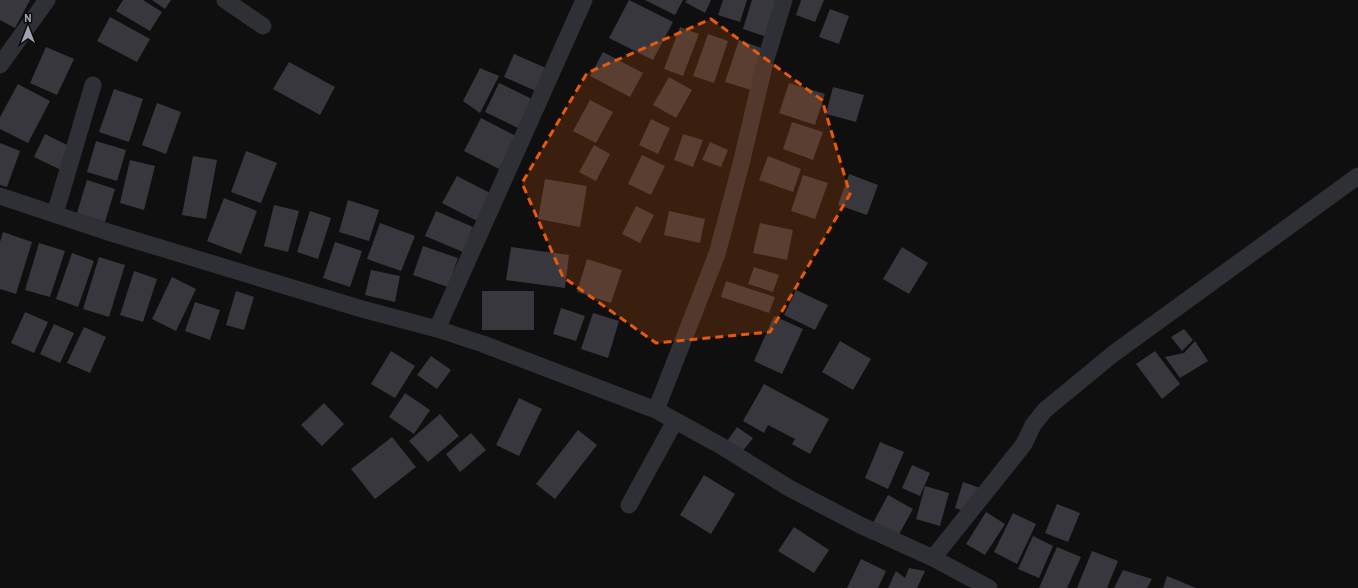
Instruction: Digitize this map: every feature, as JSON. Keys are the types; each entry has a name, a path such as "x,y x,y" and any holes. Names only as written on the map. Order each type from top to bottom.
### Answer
{"street":[{"path":"0,65 47,0"},
{"path":"225,0 263,26"},
{"path":"437,329 584,0"},
{"path":"656,410 717,254 741,164 760,82 784,0"},
{"path":"55,214 93,85"},
{"path":"933,558 1024,444 1033,426 1045,410 1112,354 1358,176"},
{"path":"0,196 108,232 362,309 437,329 483,344 656,410 789,488 860,525 933,558 989,588"},
{"path":"629,505 675,421"}],"highlighted area":[{"path":"711,19 822,100 850,194 770,332 656,343 563,277 522,183 587,73"}],"building":[{"path":"0,0 30,0 15,28 0,20"},
{"path":"123,0 143,0 162,12 150,31 116,11"},
{"path":"152,0 171,0 165,9"},
{"path":"629,0 673,22 653,60 609,38"},
{"path":"645,0 683,0 675,15"},
{"path":"687,0 711,0 705,13 685,2"},
{"path":"723,0 747,0 740,22 718,15"},
{"path":"752,0 778,1 767,37 743,29"},
{"path":"801,0 824,0 815,22 796,15"},
{"path":"830,9 849,16 839,44 819,37"},
{"path":"110,17 150,39 137,62 97,41"},
{"path":"680,27 699,34 683,76 664,69"},
{"path":"708,34 728,41 714,83 693,76"},
{"path":"739,40 764,49 751,90 725,82"},
{"path":"46,47 74,59 57,95 30,83"},
{"path":"603,52 643,73 630,97 590,76"},
{"path":"514,54 546,68 536,91 504,77"},
{"path":"289,62 335,87 320,115 273,89"},
{"path":"480,68 499,76 480,113 463,101"},
{"path":"669,77 692,90 676,118 653,105"},
{"path":"499,83 532,99 518,128 485,112"},
{"path":"789,83 825,94 815,125 779,113"},
{"path":"18,84 50,101 28,143 0,129 0,117"},
{"path":"833,87 864,95 856,122 826,114"},
{"path":"114,89 143,99 129,142 99,132"},
{"path":"590,100 613,112 596,143 573,131"},
{"path":"157,103 181,112 166,154 142,145"},
{"path":"481,118 516,136 499,169 464,151"},
{"path":"651,119 670,128 658,154 639,145"},
{"path":"792,122 823,132 813,160 783,149"},
{"path":"45,134 71,147 61,170 34,157"},
{"path":"683,134 703,140 693,167 674,160"},
{"path":"96,141 126,150 117,181 87,172"},
{"path":"710,142 728,150 721,167 702,160"},
{"path":"0,143 20,151 7,187 0,185"},
{"path":"594,145 610,154 596,181 579,172"},
{"path":"246,151 277,163 261,203 231,192"},
{"path":"642,155 665,166 651,195 628,184"},
{"path":"193,156 217,160 206,219 182,215"},
{"path":"768,156 801,169 793,192 759,180"},
{"path":"130,160 155,166 144,210 120,203"},
{"path":"849,174 878,185 867,215 838,205"},
{"path":"803,175 828,183 815,219 791,211"},
{"path":"457,176 494,195 479,222 442,203"},
{"path":"545,179 587,186 580,227 538,219"},
{"path":"87,180 115,189 105,222 77,213"},
{"path":"224,198 257,211 241,254 207,241"},
{"path":"348,200 379,210 369,241 339,232"},
{"path":"274,205 299,211 288,252 264,246"},
{"path":"636,206 654,215 640,243 622,234"},
{"path":"310,211 331,218 318,259 297,252"},
{"path":"436,211 473,227 463,252 425,236"},
{"path":"669,211 705,219 700,243 664,235"},
{"path":"380,223 415,236 401,271 367,259"},
{"path":"760,223 793,230 787,260 753,253"},
{"path":"3,232 32,242 16,294 0,289 0,242"},
{"path":"335,242 362,251 350,287 323,278"},
{"path":"39,243 65,251 50,297 25,290"},
{"path":"423,246 458,258 448,287 413,275"},
{"path":"511,247 569,255 565,288 506,280"},
{"path":"902,247 928,263 909,294 883,279"},
{"path":"72,253 94,261 78,307 56,299"},
{"path":"99,257 125,265 109,317 83,309"},
{"path":"587,259 622,270 611,303 577,292"},
{"path":"754,267 779,275 773,292 748,284"},
{"path":"371,270 400,276 395,302 365,295"},
{"path":"134,271 157,279 143,322 120,315"},
{"path":"172,277 196,289 176,331 152,319"},
{"path":"726,281 775,297 769,313 721,297"},
{"path":"796,290 828,305 815,330 784,315"},
{"path":"236,291 254,297 244,330 226,325"},
{"path":"482,291 534,291 534,330 482,330"},
{"path":"195,302 220,310 210,340 185,331"},
{"path":"561,308 585,316 576,341 553,334"},
{"path":"25,312 48,322 34,353 11,343"},
{"path":"593,313 619,321 608,358 581,349"},
{"path":"774,316 803,329 782,374 754,361"},
{"path":"54,324 74,333 60,363 40,354"},
{"path":"84,327 106,337 90,373 67,363"},
{"path":"1184,329 1193,340 1182,351 1171,337"},
{"path":"840,341 871,359 853,390 822,372"},
{"path":"1195,341 1208,361 1180,378 1165,357 1184,353"},
{"path":"391,351 415,366 395,398 371,384"},
{"path":"1155,351 1180,384 1162,399 1136,364"},
{"path":"431,356 451,370 437,389 417,375"},
{"path":"764,384 829,419 810,454 792,444 795,439 768,425 764,433 743,421"},
{"path":"405,393 430,410 414,434 389,417"},
{"path":"519,398 542,409 519,456 496,445"},
{"path":"324,403 344,424 322,446 301,425"},
{"path":"440,414 459,436 428,462 409,441"},
{"path":"737,427 753,438 742,452 727,441"},
{"path":"578,430 597,445 555,499 536,484"},
{"path":"471,433 486,450 460,472 446,454"},
{"path":"392,437 416,467 375,499 351,469"},
{"path":"880,442 904,452 888,489 865,478"},
{"path":"912,465 930,473 920,496 902,488"},
{"path":"704,475 735,494 711,534 680,515"},
{"path":"963,482 980,488 971,513 955,508"},
{"path":"925,486 949,493 940,526 916,519"},
{"path":"888,495 913,509 898,536 873,523"},
{"path":"1057,504 1080,513 1068,542 1045,533"},
{"path":"986,512 1005,524 985,555 966,544"},
{"path":"1013,513 1036,524 1017,564 994,552"},
{"path":"794,527 829,550 814,573 778,551"},
{"path":"1033,536 1053,546 1039,578 1018,569"},
{"path":"1057,547 1081,557 1067,588 1039,588"},
{"path":"1092,551 1118,561 1107,588 1077,588"},
{"path":"861,559 886,571 878,588 847,588"},
{"path":"909,568 925,571 917,588 888,588 896,571 905,578"},
{"path":"1123,570 1152,579 1147,588 1114,588"},
{"path":"1167,576 1196,588 1163,588"}]}
